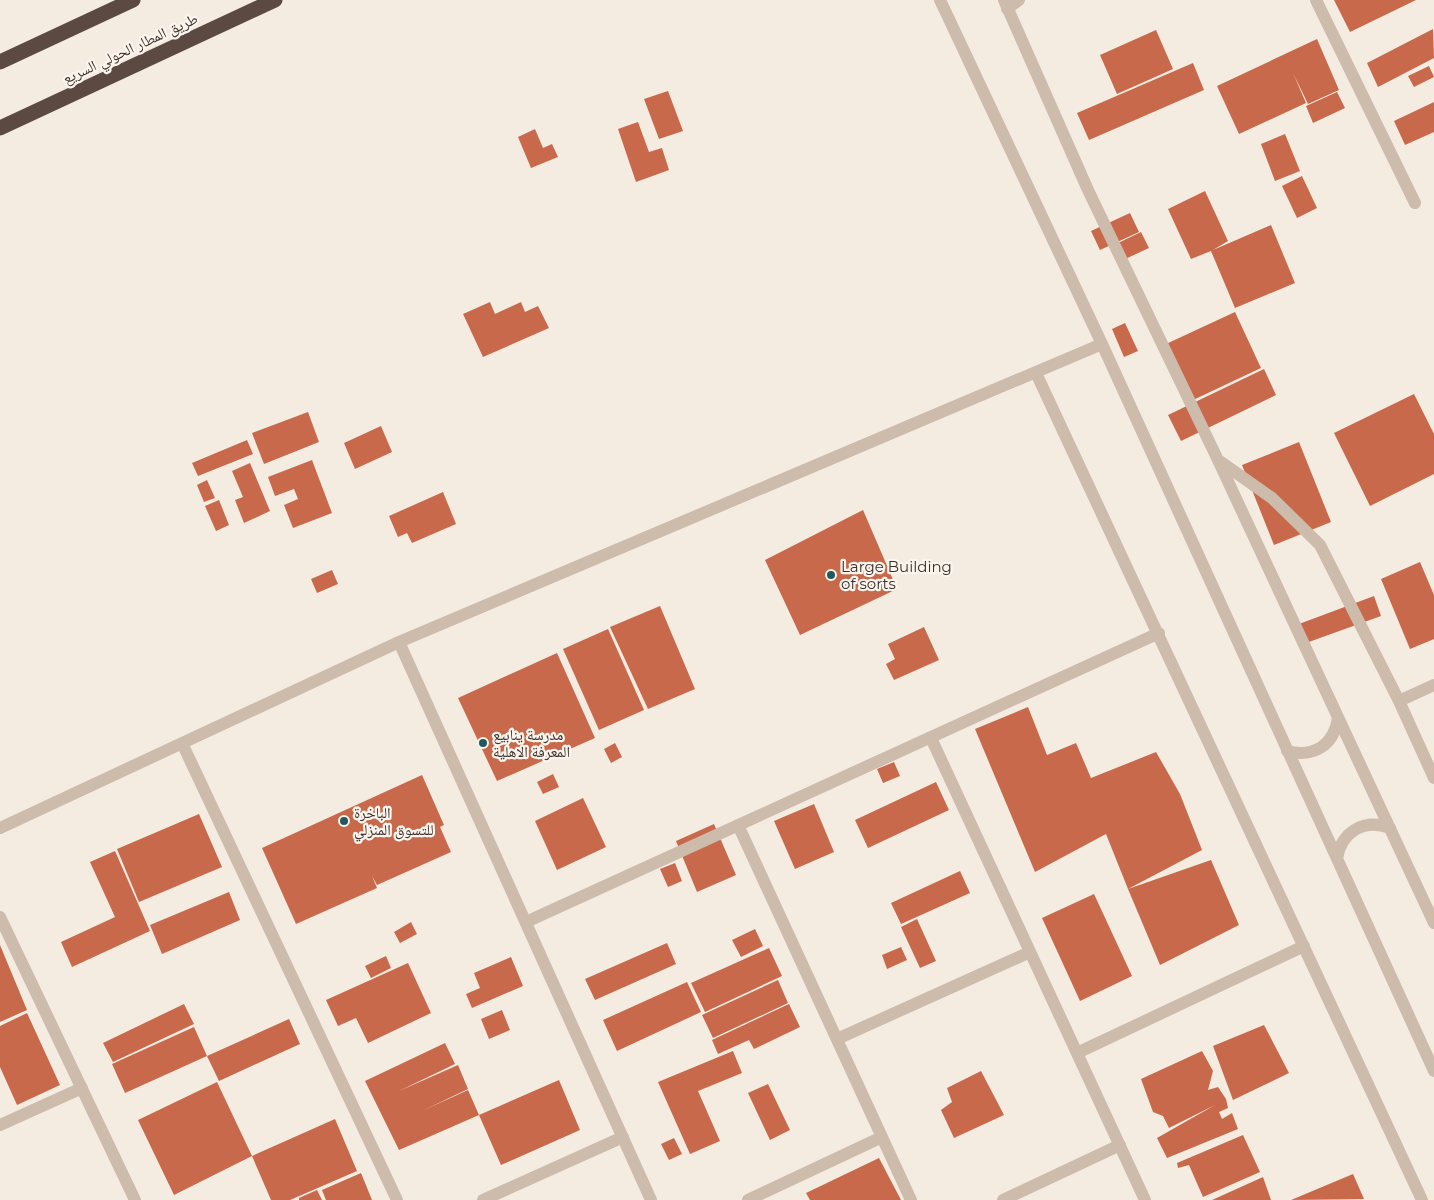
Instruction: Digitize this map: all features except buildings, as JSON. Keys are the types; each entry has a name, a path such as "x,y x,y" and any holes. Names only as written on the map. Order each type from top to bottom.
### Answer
{"highway":[{"path":"0,62 133,0"},
{"name":"طريق المطار الحولي السريع","path":"0,128 276,0"}],"street":[{"path":"940,0 1102,344 1434,1071"},
{"path":"1019,0 1005,5 1088,190 1218,460 1434,923"},
{"path":"1316,0 1415,203"},
{"path":"0,828 399,642 1102,344"},
{"path":"1036,373 1422,1200"},
{"path":"1218,460 1272,498 1320,544 1399,701 1434,778"},
{"path":"526,922 1159,633"},
{"path":"399,642 652,1200"},
{"path":"1399,701 1434,685"},
{"path":"1287,751 1305,754 1322,748 1334,734 1338,718"},
{"path":"930,738 1145,1200"},
{"path":"182,743 398,1200"},
{"path":"1337,859 1341,844 1351,831 1374,824 1390,828"},
{"path":"738,825 911,1200"},
{"path":"0,917 136,1200"},
{"path":"1077,1053 1304,946"},
{"path":"837,1039 1030,952"},
{"path":"0,1125 82,1088"},
{"path":"483,1200 623,1137"},
{"path":"748,1200 882,1137"},
{"path":"1003,1200 1120,1145"}],"place":[{"name":"Large Building of sorts","path":"831,575"},
{"name":"مدرسة ينابيع المعرفة الاهلية","path":"483,743"},
{"name":"الباخرة للتسوق المنزلي","path":"344,821"}]}
